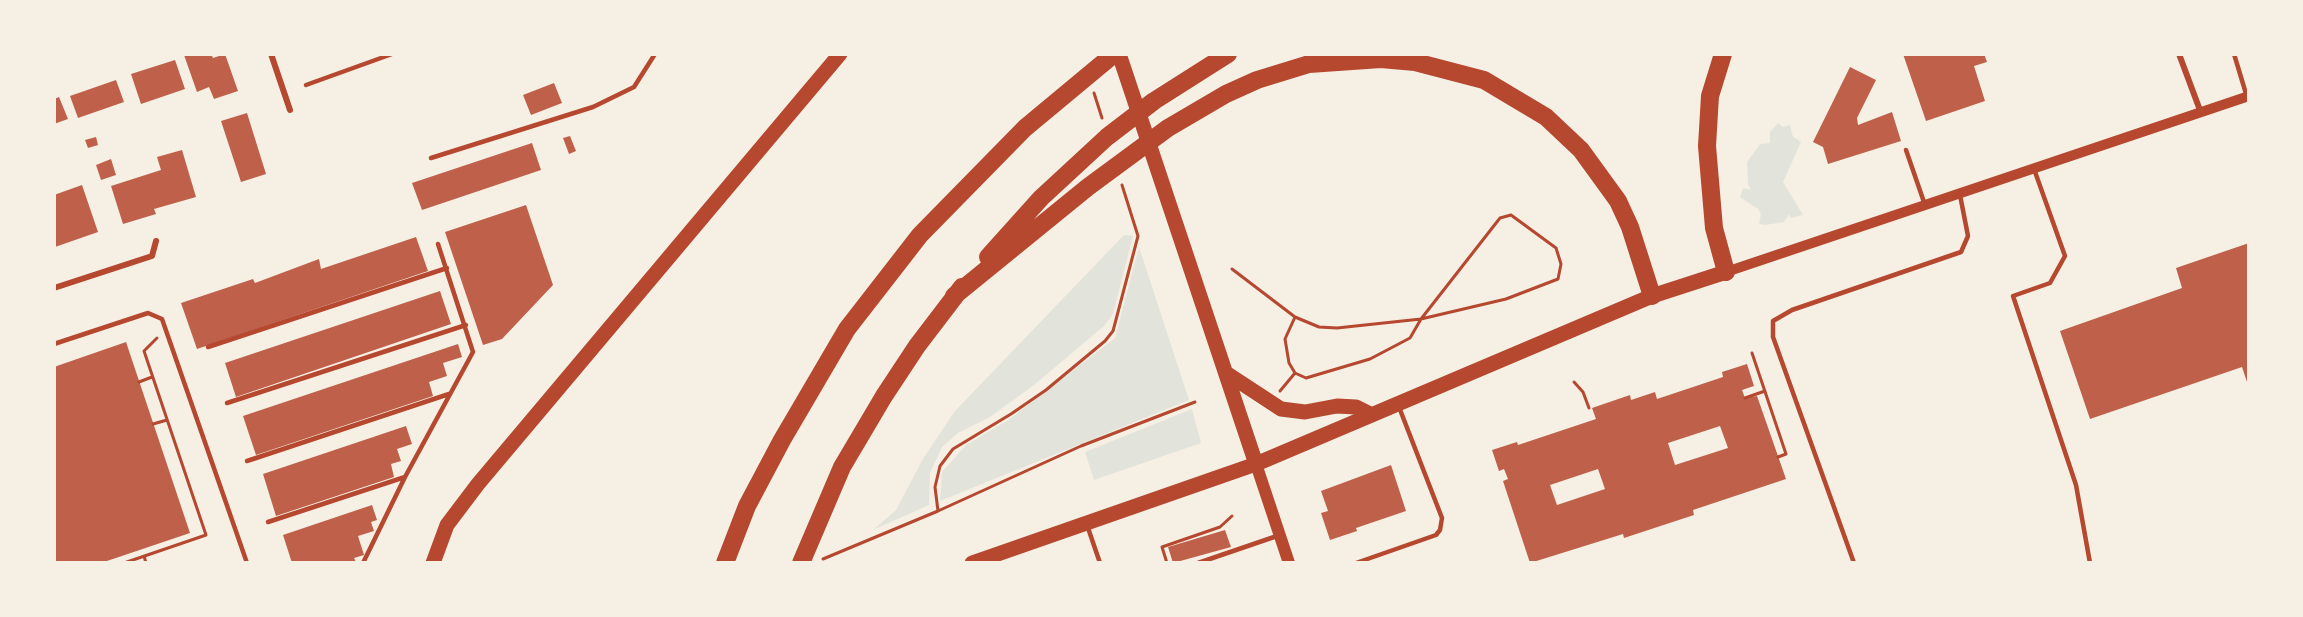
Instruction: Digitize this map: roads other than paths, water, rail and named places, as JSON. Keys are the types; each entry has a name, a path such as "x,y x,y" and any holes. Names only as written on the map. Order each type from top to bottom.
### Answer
{"highway":[{"path":"725,563 747,506 782,440 847,329 920,235 1024,128 1114,54"},
{"path":"1723,54 1710,96 1707,146 1714,228 1726,272"},
{"path":"801,563 843,467 890,386 954,296 1041,198 1107,137 1154,101 1223,57"},
{"path":"954,296 1088,187 1168,129 1226,94 1284,71 1343,60 1381,59 1415,62 1484,80 1546,117 1581,150 1618,201 1630,227 1652,296"}],"main road":[{"path":"433,563 447,525 478,484 840,54"},
{"path":"1119,54 1290,563"},
{"path":"972,563 1256,464 1652,296 1726,272"},
{"path":"1226,373 1281,409 1305,412 1337,406 1356,407 1372,415"}],"street":[{"path":"271,54 290,110"},
{"path":"2180,54 2201,112"},
{"path":"1726,272 2248,97"},
{"path":"54,288 152,256 156,241"}],"lane":[{"path":"306,85 392,54"},
{"path":"432,158 593,107 634,87 655,54"},
{"path":"2234,54 2248,97"},
{"path":"1906,150 1925,205"},
{"path":"2034,168 2065,256 2050,283 2013,296 2076,485 2090,563"},
{"path":"1854,563 1773,337 1773,321 1792,310 1961,252 1968,236 1960,194"},
{"path":"363,563 405,477 473,352 438,244"},
{"path":"208,347 447,268"},
{"path":"54,344 148,314 159,316 166,328 247,563"},
{"path":"227,403 466,325"},
{"path":"247,461 450,394"},
{"path":"1356,563 1436,535 1440,530 1442,518 1398,404"},
{"path":"268,522 405,477"},
{"path":"1086,523 1100,563"},
{"path":"1198,563 1280,535"}]}
